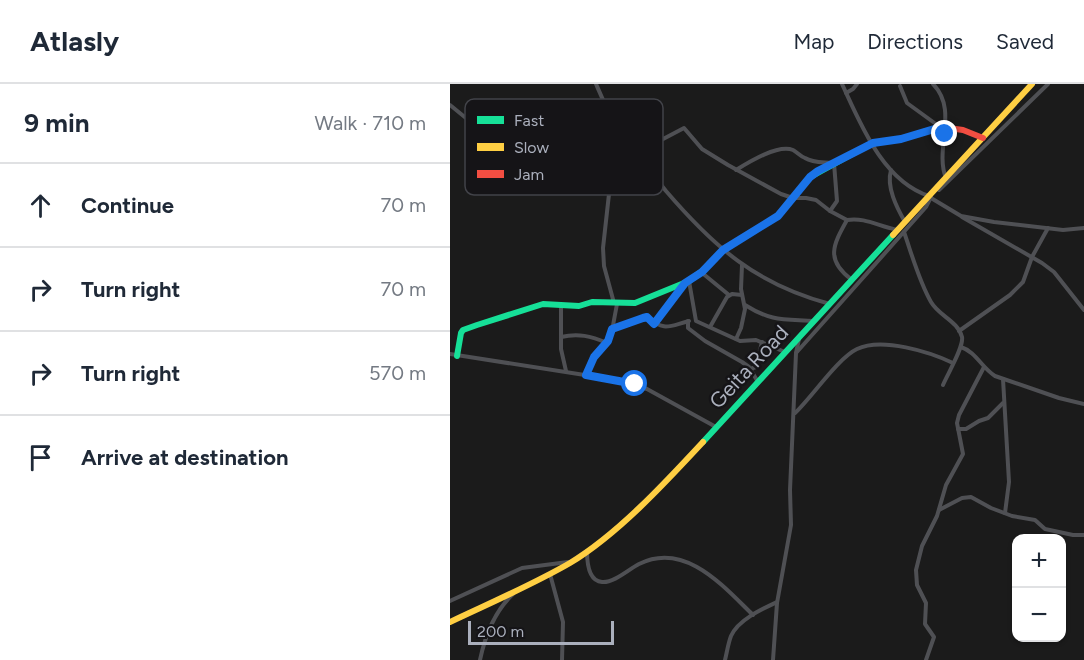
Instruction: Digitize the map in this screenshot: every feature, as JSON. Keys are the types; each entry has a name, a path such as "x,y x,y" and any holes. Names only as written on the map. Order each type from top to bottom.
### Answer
{"main road":[{"name":"Geita Road","path":"450,622 550,573 614,531 678,469 800,335 901,231 905,222 1032,84"},
{"path":"454,355 463,330 543,304 579,306 592,302 641,301 687,282 702,272 723,250 778,216 810,177 833,162 873,143 901,139 943,127 963,130 983,138"}],"street":[{"path":"596,84 604,99"},
{"path":"842,84 873,143 891,170 916,192 930,197 1054,272 1084,310"},
{"path":"846,93 854,89 857,84"},
{"path":"933,84 942,96 942,168 946,178"},
{"path":"796,353 901,231 926,207 930,197 1048,84"},
{"path":"900,86 906,103 943,127"},
{"path":"450,105 465,117"},
{"path":"663,139 684,128 702,149 781,194 793,198 816,200 847,220 859,218 901,231"},
{"path":"736,170 764,155 787,149 812,161 833,162 837,201 830,211"},
{"path":"891,170 889,175 891,189 898,211 905,222"},
{"path":"663,187 692,220 742,265 795,293 830,304"},
{"path":"586,375 594,357 607,343 612,329 615,303 604,267 603,248 609,195"},
{"path":"961,216 1063,230 1084,228"},
{"path":"847,220 833,250 840,270 852,280"},
{"path":"959,331 1010,295 1023,282 1032,257 1048,228"},
{"path":"901,231 930,300 937,310 954,323 962,338 961,347 943,385"},
{"path":"736,339 744,319 742,265"},
{"path":"702,272 729,295 742,295"},
{"path":"687,282 696,320"},
{"path":"654,324 687,282"},
{"path":"710,327 723,301 729,295"},
{"path":"561,304 562,359 566,372"},
{"path":"744,305 766,317 777,320 814,321"},
{"path":"612,329 647,317 654,324 668,327 696,320 743,342 756,340 785,352"},
{"path":"688,321 688,328 692,332 742,362 750,369 758,382"},
{"path":"561,337 579,334 607,343"},
{"path":"773,660 777,602 791,525 790,490 796,353 800,335"},
{"path":"750,369 758,364 762,342"},
{"path":"794,414 840,363 858,349 877,346 917,349 953,363"},
{"path":"961,347 969,351 988,372 1002,379 1084,404"},
{"path":"454,355 623,381 647,389 716,427"},
{"path":"926,660 934,637 926,624 926,603 917,585 916,570 922,546 938,511 946,485 963,454 958,429 959,415 984,367"},
{"path":"1002,379 1009,482 1005,513"},
{"path":"958,429 966,429 988,418 1003,402"},
{"path":"938,511 971,497 991,508 1035,520 1048,530 1084,535"},
{"path":"587,550 589,572 602,582 649,559 664,557 679,559 703,570 753,615"},
{"path":"450,601 522,568 571,561"},
{"path":"550,573 562,622 562,660"},
{"path":"480,660 492,623 502,604 518,590"},
{"path":"725,660 732,634 753,615 777,602"}],"traffic: fast":[{"path":"457,356 461,333 477,325 543,304 579,306 592,302 635,303 689,281 705,269 723,250 778,216 810,177 852,154"},
{"path":"703,442 893,235"}],"traffic: slow":[{"path":"893,235 1032,84"},
{"path":"450,622 541,579 588,551 640,507 703,442"}],"traffic: jam":[{"path":"852,154 873,143 901,139 941,127 963,130 983,138"}],"route":[{"path":"635,384 586,375 594,357 606,345 612,329 647,317 654,324 685,283 702,272 723,250 778,216 810,177 818,171 877,142 901,139 941,127 945,127 945,134"}]}
